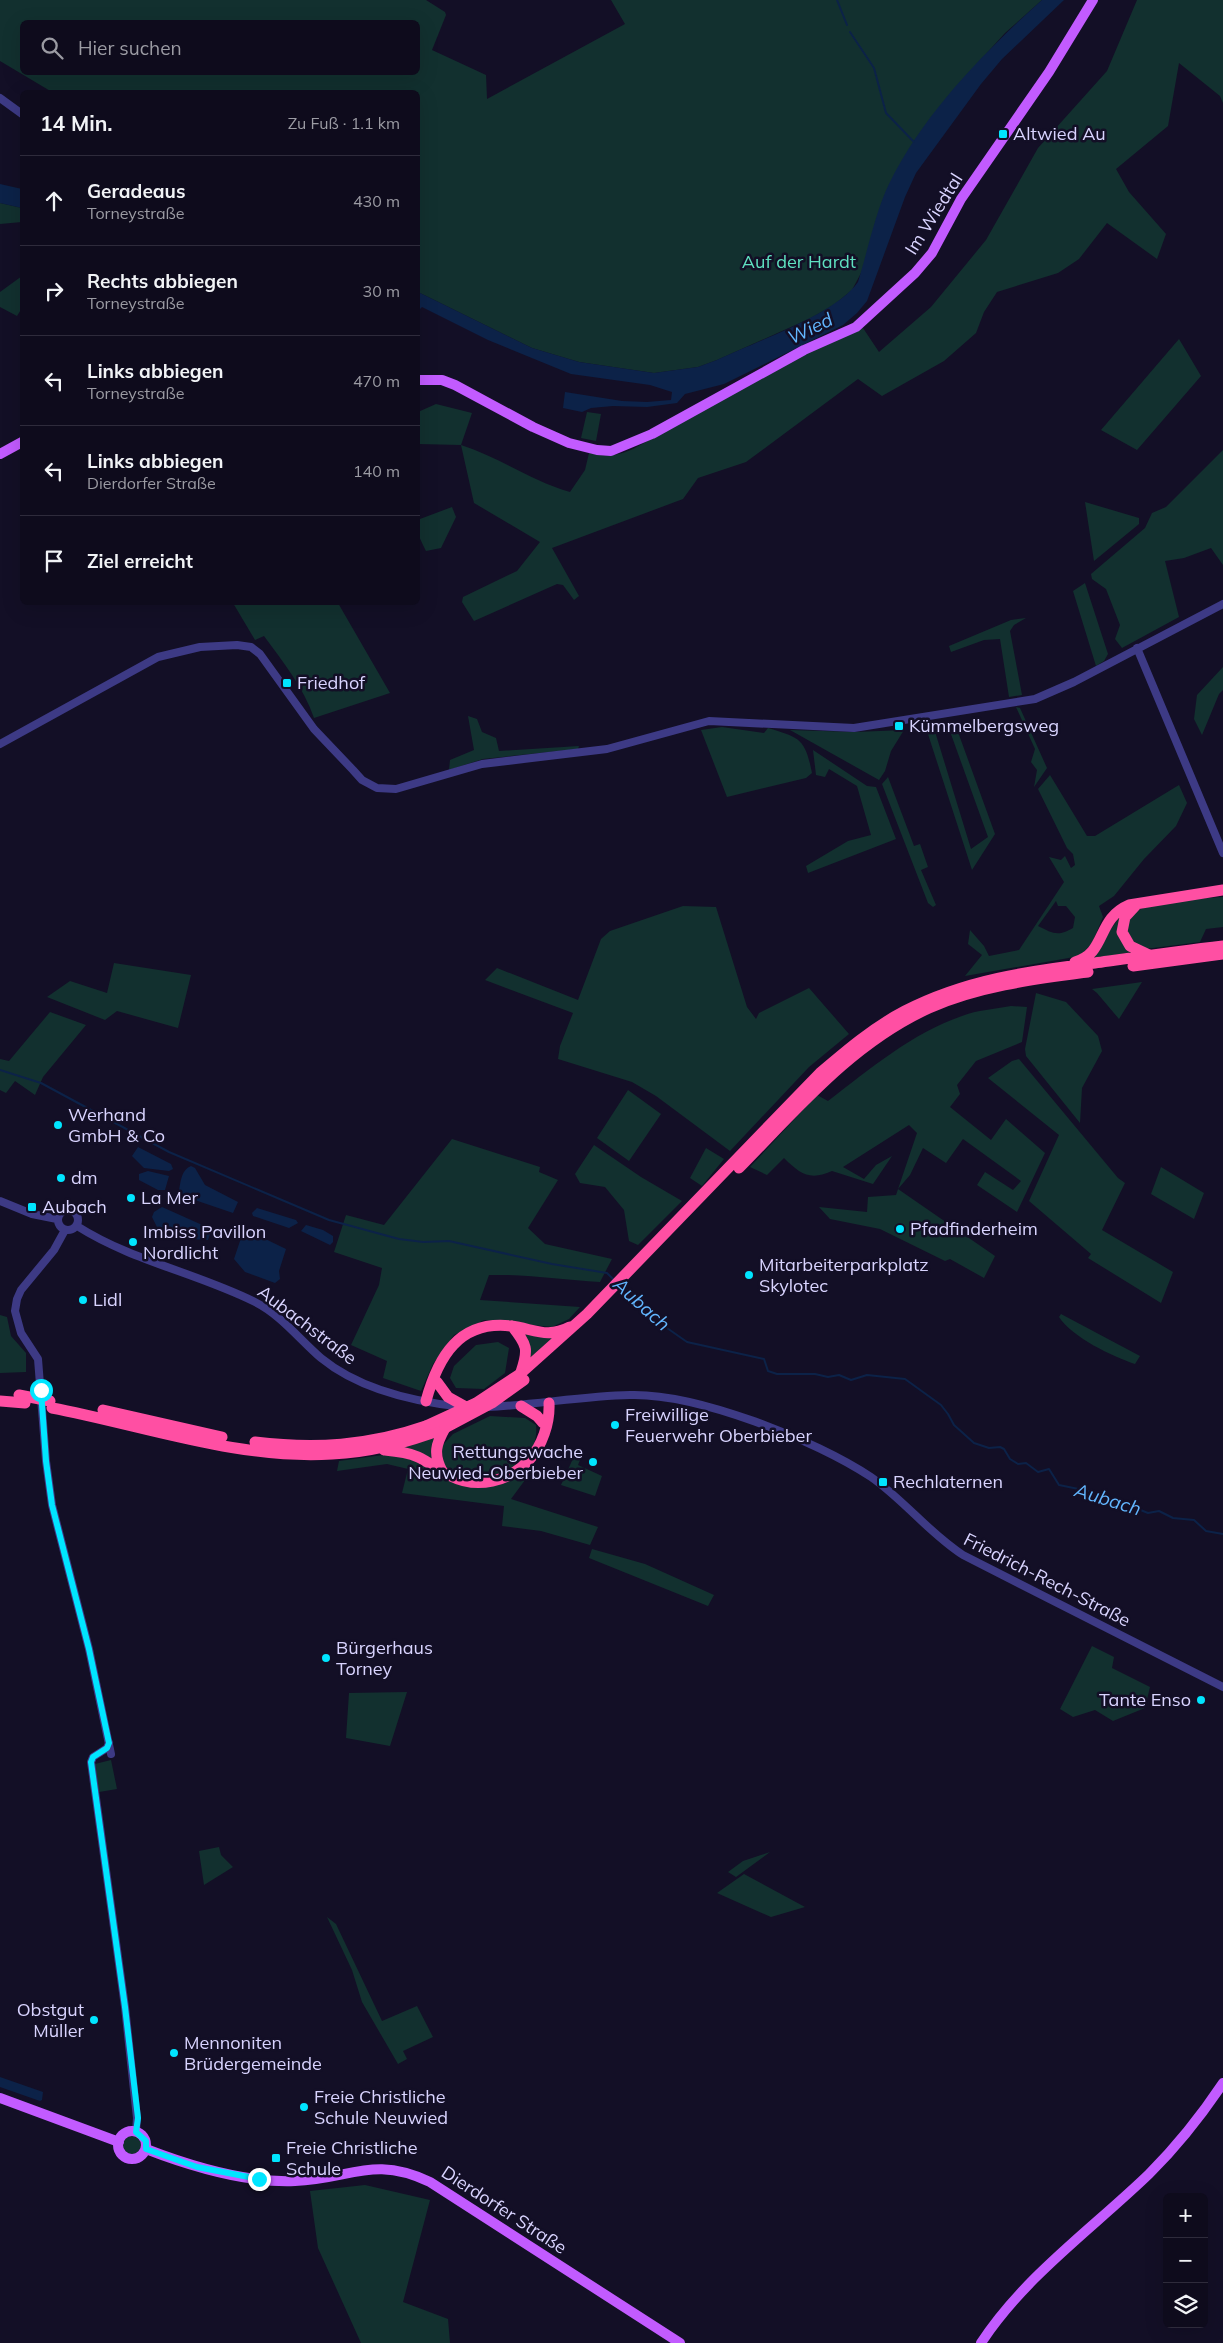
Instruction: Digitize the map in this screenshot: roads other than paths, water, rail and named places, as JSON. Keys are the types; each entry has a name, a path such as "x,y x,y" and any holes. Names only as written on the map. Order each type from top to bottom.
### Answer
{"highway":[{"path":"1049,969 1088,957 1097,946 1111,916 1122,908 1223,890"},
{"path":"1137,904 1125,917 1122,932 1130,946 1151,956"},
{"path":"51,1404 252,1450 317,1455 368,1450 414,1439 445,1428 492,1403 590,1316 777,1123 820,1074 852,1046 904,1011 934,997 975,983 1049,969 1223,946"},
{"path":"777,1123 856,1053 881,1035 931,1007 961,996 1024,981 1223,954"},
{"path":"426,1401 445,1353 465,1335 491,1326 512,1326 547,1334 559,1332 590,1316"},
{"path":"0,1394 231,1439 294,1446 358,1444 393,1437 426,1426 476,1403 522,1377 578,1323"},
{"path":"512,1326 526,1345 526,1359 522,1377"},
{"path":"426,1401 435,1394 437,1370"},
{"path":"437,1382 448,1397 466,1407"},
{"path":"0,1401 22,1399"},
{"path":"368,1450 409,1453 463,1481 475,1483 496,1481 507,1477 525,1464 541,1441 546,1430 549,1404"},
{"path":"541,1441 543,1411 549,1404"},
{"path":"521,1406 537,1416 543,1423"},
{"path":"442,1471 435,1456 436,1447 445,1428"}],"main road":[{"name":"Im Wiedtal","path":"420,380 442,380 455,385 533,427 569,443 597,450 611,451 652,434 804,350 856,327 916,273 932,253 961,199 1044,80 1093,0"},
{"path":"0,454 20,443"},
{"path":"981,2343 994,2323 1060,2253 1148,2174 1188,2132 1223,2083"},
{"path":"0,2098 119,2142"},
{"path":"136,2132 146,2141 146,2149 141,2157 128,2159 119,2150 119,2142 124,2134 136,2132"},
{"name":"Dierdorfer Straße","path":"146,2149 197,2167 267,2180 302,2180 374,2168 394,2169 414,2174 430,2182 680,2343"}],"street":[{"path":"0,98 20,113"},
{"path":"0,744 158,657 200,647 237,645 251,647 260,654 319,735 362,780 382,790 396,789 482,764 608,749 709,721 854,728 1019,702 1061,689 1223,604"},
{"path":"1137,648 1223,853"},
{"path":"0,1201 32,1214 57,1219"},
{"path":"72,1210 79,1219 74,1229 64,1230 59,1226 57,1219 62,1212 72,1210"},
{"name":"Aubachstraße","path":"77,1226 98,1239 258,1303 287,1326 322,1359 354,1378 392,1394 466,1407 549,1404 631,1395 659,1396 708,1408"},
{"path":"64,1230 54,1250 21,1290 16,1299 15,1311 21,1333 38,1359 41,1375 46,1461 52,1505 89,1649 111,1754"},
{"name":"Friedrich-Rech-Straße","path":"708,1408 766,1427 846,1462 881,1485 936,1536 963,1555 1223,1687"},
{"path":"109,1743 107,1748 93,1757 91,1762 125,2007 138,2118 136,2132"}],"water":[{"name":"Wied","path":"1042,0 1064,0 1002,59 981,84 916,173 905,197 867,301 857,313 843,325 724,384 685,394 677,403 647,407 613,406 591,408 582,412 563,408 565,392 622,401 647,402 671,400 672,392 650,385 571,374 488,340 422,307 420,309 420,293 532,348 579,362 654,373 698,367 793,327 831,306 847,294 858,282 884,194 903,158 937,108 999,40"},
{"path":"0,184 20,189 20,208 0,203"},
{"path":"138,1147 171,1164 173,1169 169,1171 144,1168 132,1156"},
{"path":"191,1166 195,1168 205,1185 238,1202 233,1213 183,1196 179,1190 181,1180 185,1170"},
{"path":"148,1171 169,1176 165,1190 158,1190 139,1180 139,1174"},
{"path":"162,1207 209,1228 211,1231 208,1240 189,1239 157,1227 152,1217 154,1212"},
{"path":"257,1208 296,1220 298,1223 289,1228 253,1216 252,1213"},
{"path":"306,1225 323,1230 333,1236 333,1242 330,1245 301,1231"},
{"path":"247,1230 286,1249 279,1271 280,1279 275,1283 245,1272 234,1259 242,1235"},
{"path":"0,2077 43,2092 42,2100 40,2101 0,2087"}],"waterway":[{"path":"837,0 847,25"},
{"path":"850,32 874,68 886,113 914,142"},
{"name":"Aubach","path":"0,1070 41,1083 169,1152 329,1220 399,1239 423,1242 449,1241 552,1264 607,1273 613,1279"},
{"name":"Aubach","path":"621,1285 653,1312 667,1328 687,1342 764,1359 768,1371 777,1374 815,1374 828,1377 839,1375 851,1380 867,1375 905,1379 941,1405 954,1425 974,1443 989,1448 1000,1447 1004,1449 1010,1459 1018,1464 1026,1463 1038,1472 1049,1469 1059,1485 1098,1493 1148,1513 1159,1511 1173,1518 1194,1520 1206,1531 1223,1534"}],"place":[{"name":"Altwied Au","path":"1003,134"},
{"name":"Friedhof","path":"287,683"},
{"name":"Kümmelbergsweg","path":"899,726"},
{"name":"Werhand GmbH & Co","path":"58,1125"},
{"name":"dm","path":"61,1178"},
{"name":"La Mer","path":"131,1198"},
{"name":"Aubach","path":"32,1207"},
{"name":"Pfadfinderheim","path":"900,1229"},
{"name":"Imbiss Pavillon Nordlicht","path":"133,1242"},
{"name":"Mitarbeiterparkplatz Skylotec","path":"749,1275"},
{"name":"Lidl","path":"83,1300"},
{"name":"Freiwillige Feuerwehr Oberbieber","path":"615,1425"},
{"name":"Rettungswache Neuwied-Oberbieber","path":"593,1462"},
{"name":"Rechlaternen","path":"883,1482"},
{"name":"Bürgerhaus Torney","path":"326,1658"},
{"name":"Tante Enso","path":"1201,1700"},
{"name":"Obstgut Müller","path":"94,2020"},
{"name":"Mennoniten Brüdergemeinde","path":"174,2053"},
{"name":"Freie Christliche Schule Neuwied","path":"304,2107"},
{"name":"Freie Christliche Schule","path":"276,2158"}],"park label":[{"name":"Auf der Hardt","path":"799,262"}]}
